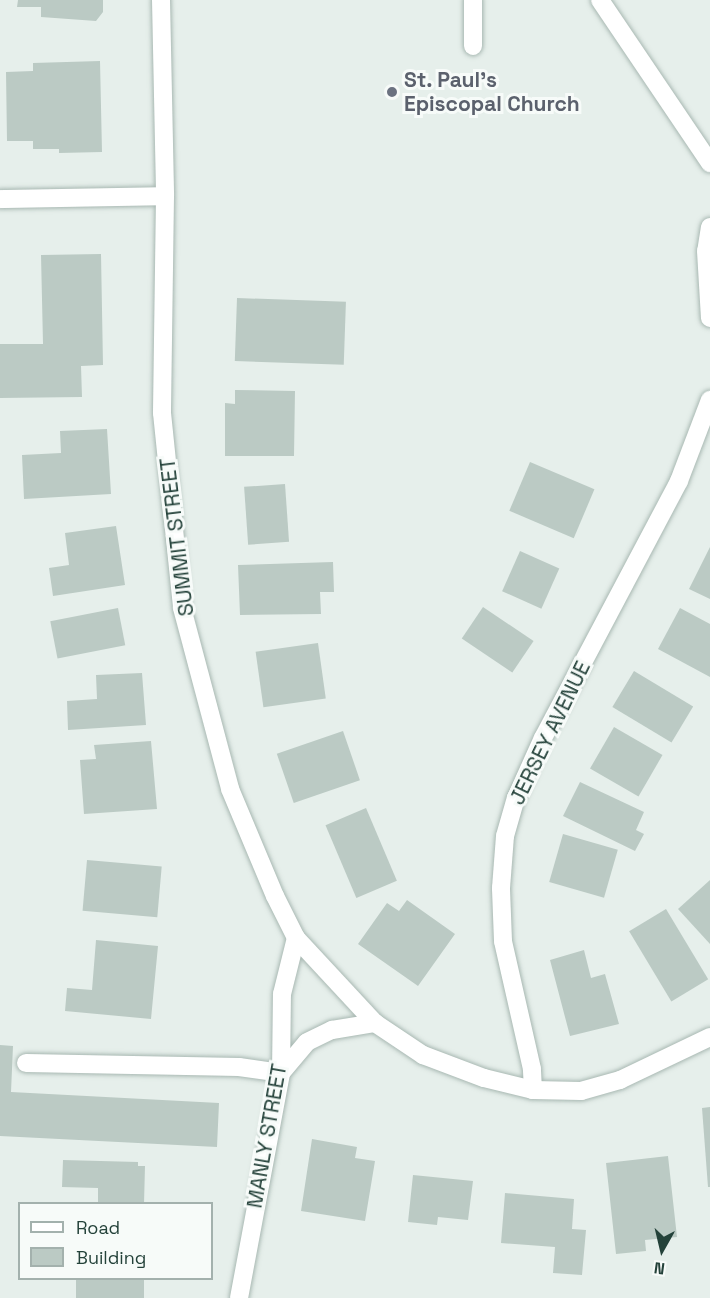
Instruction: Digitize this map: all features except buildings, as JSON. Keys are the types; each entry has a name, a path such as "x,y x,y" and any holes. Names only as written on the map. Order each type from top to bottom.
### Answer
{"street":[{"name":"SUMMIT STREET","path":"161,0 165,196 162,413 182,608 230,789 296,938 375,1023 423,1055 484,1078 533,1090 580,1091 620,1080 676,1056 708,1036"},
{"path":"473,0 473,46"},
{"path":"600,0 710,163"},
{"path":"0,199 165,196"},
{"path":"710,226 706,251 710,318"},
{"name":"JERSEY AVENUE","path":"533,1090 532,1069 503,941 501,888 505,836 516,798 543,738 679,480 710,400"},
{"name":"MANLY STREET","path":"239,1298 281,1073 282,994 296,938"},
{"path":"26,1063 239,1067 281,1073 307,1042 332,1030 375,1023"}],"place":[{"name":"St. Paul's Episcopal Church","path":"392,92"}]}
